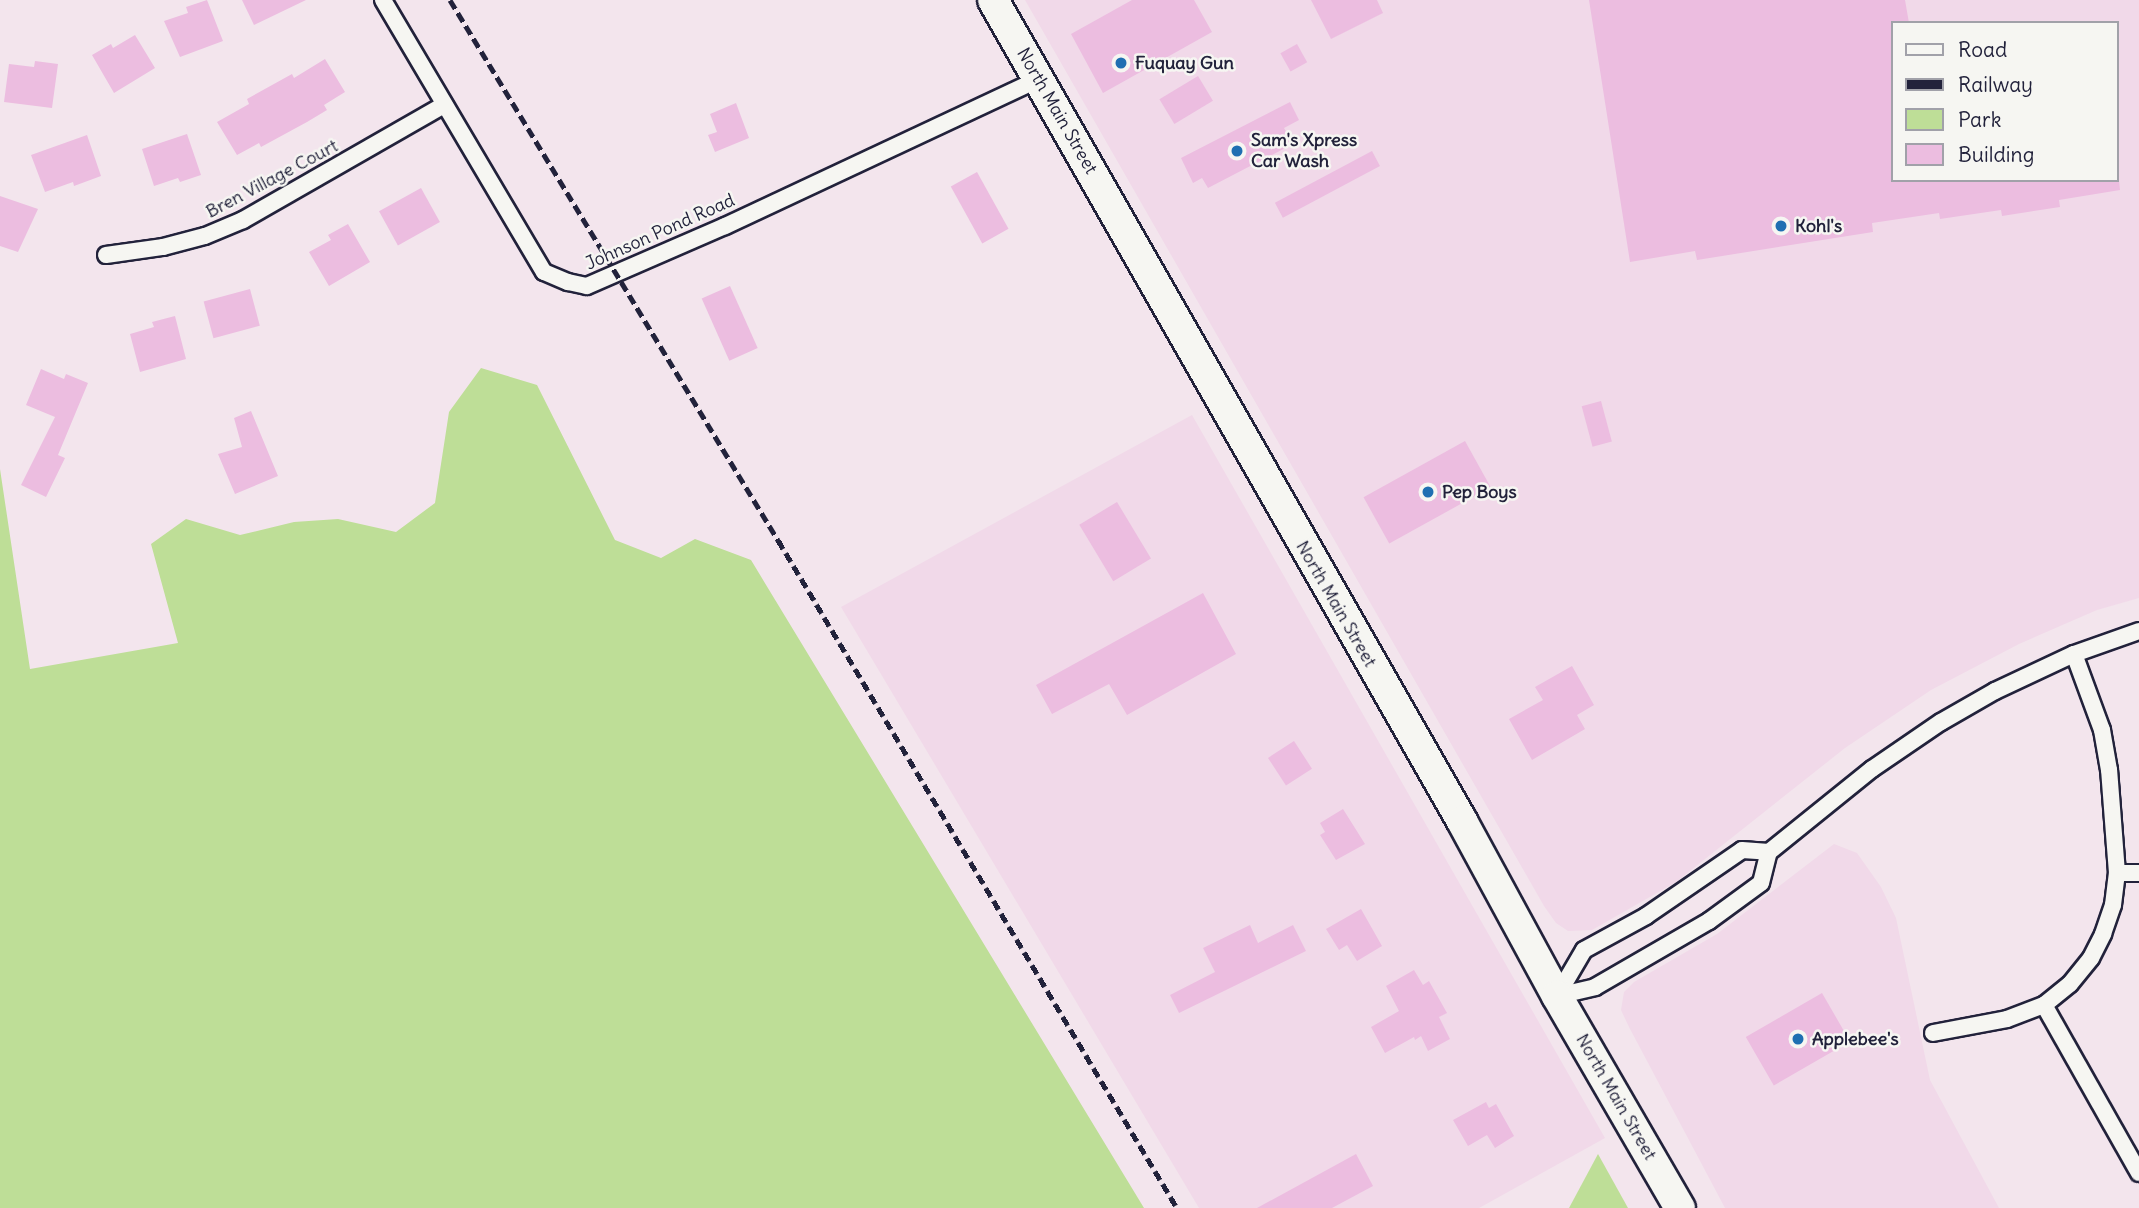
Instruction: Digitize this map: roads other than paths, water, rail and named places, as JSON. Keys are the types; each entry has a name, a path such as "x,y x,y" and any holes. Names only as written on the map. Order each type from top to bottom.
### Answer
{"highway":[{"name":"North Main Street","path":"993,0 1462,821 1557,996 1680,1208"}],"street":[{"name":"Johnson Pond Road","path":"383,0 544,271 568,282 587,286 616,276 1039,79"},
{"name":"Bren Village Court","path":"106,255 163,247 205,236 243,220 444,105"},
{"path":"1557,996 1595,987 1709,921 1761,883 1769,852 1872,769 1941,722 1995,691 2074,654 2139,631"},
{"path":"1933,1033 2007,1020 2044,1005 2070,984 2091,958 2113,905 2117,873 2102,730 2074,654"},
{"path":"1557,996 1584,950 1646,916 1742,850 1769,852"},
{"path":"2117,873 2139,873"},
{"path":"2044,1005 2139,1173"}],"railway":[{"path":"450,0 778,540 1177,1208"}],"place":[{"name":"Fuquay Gun","path":"1121,63"},
{"name":"Sam's Xpress Car Wash","path":"1237,151"},
{"name":"Kohl's","path":"1781,226"},
{"name":"Pep Boys","path":"1428,492"},
{"name":"Applebee's","path":"1798,1039"}]}
